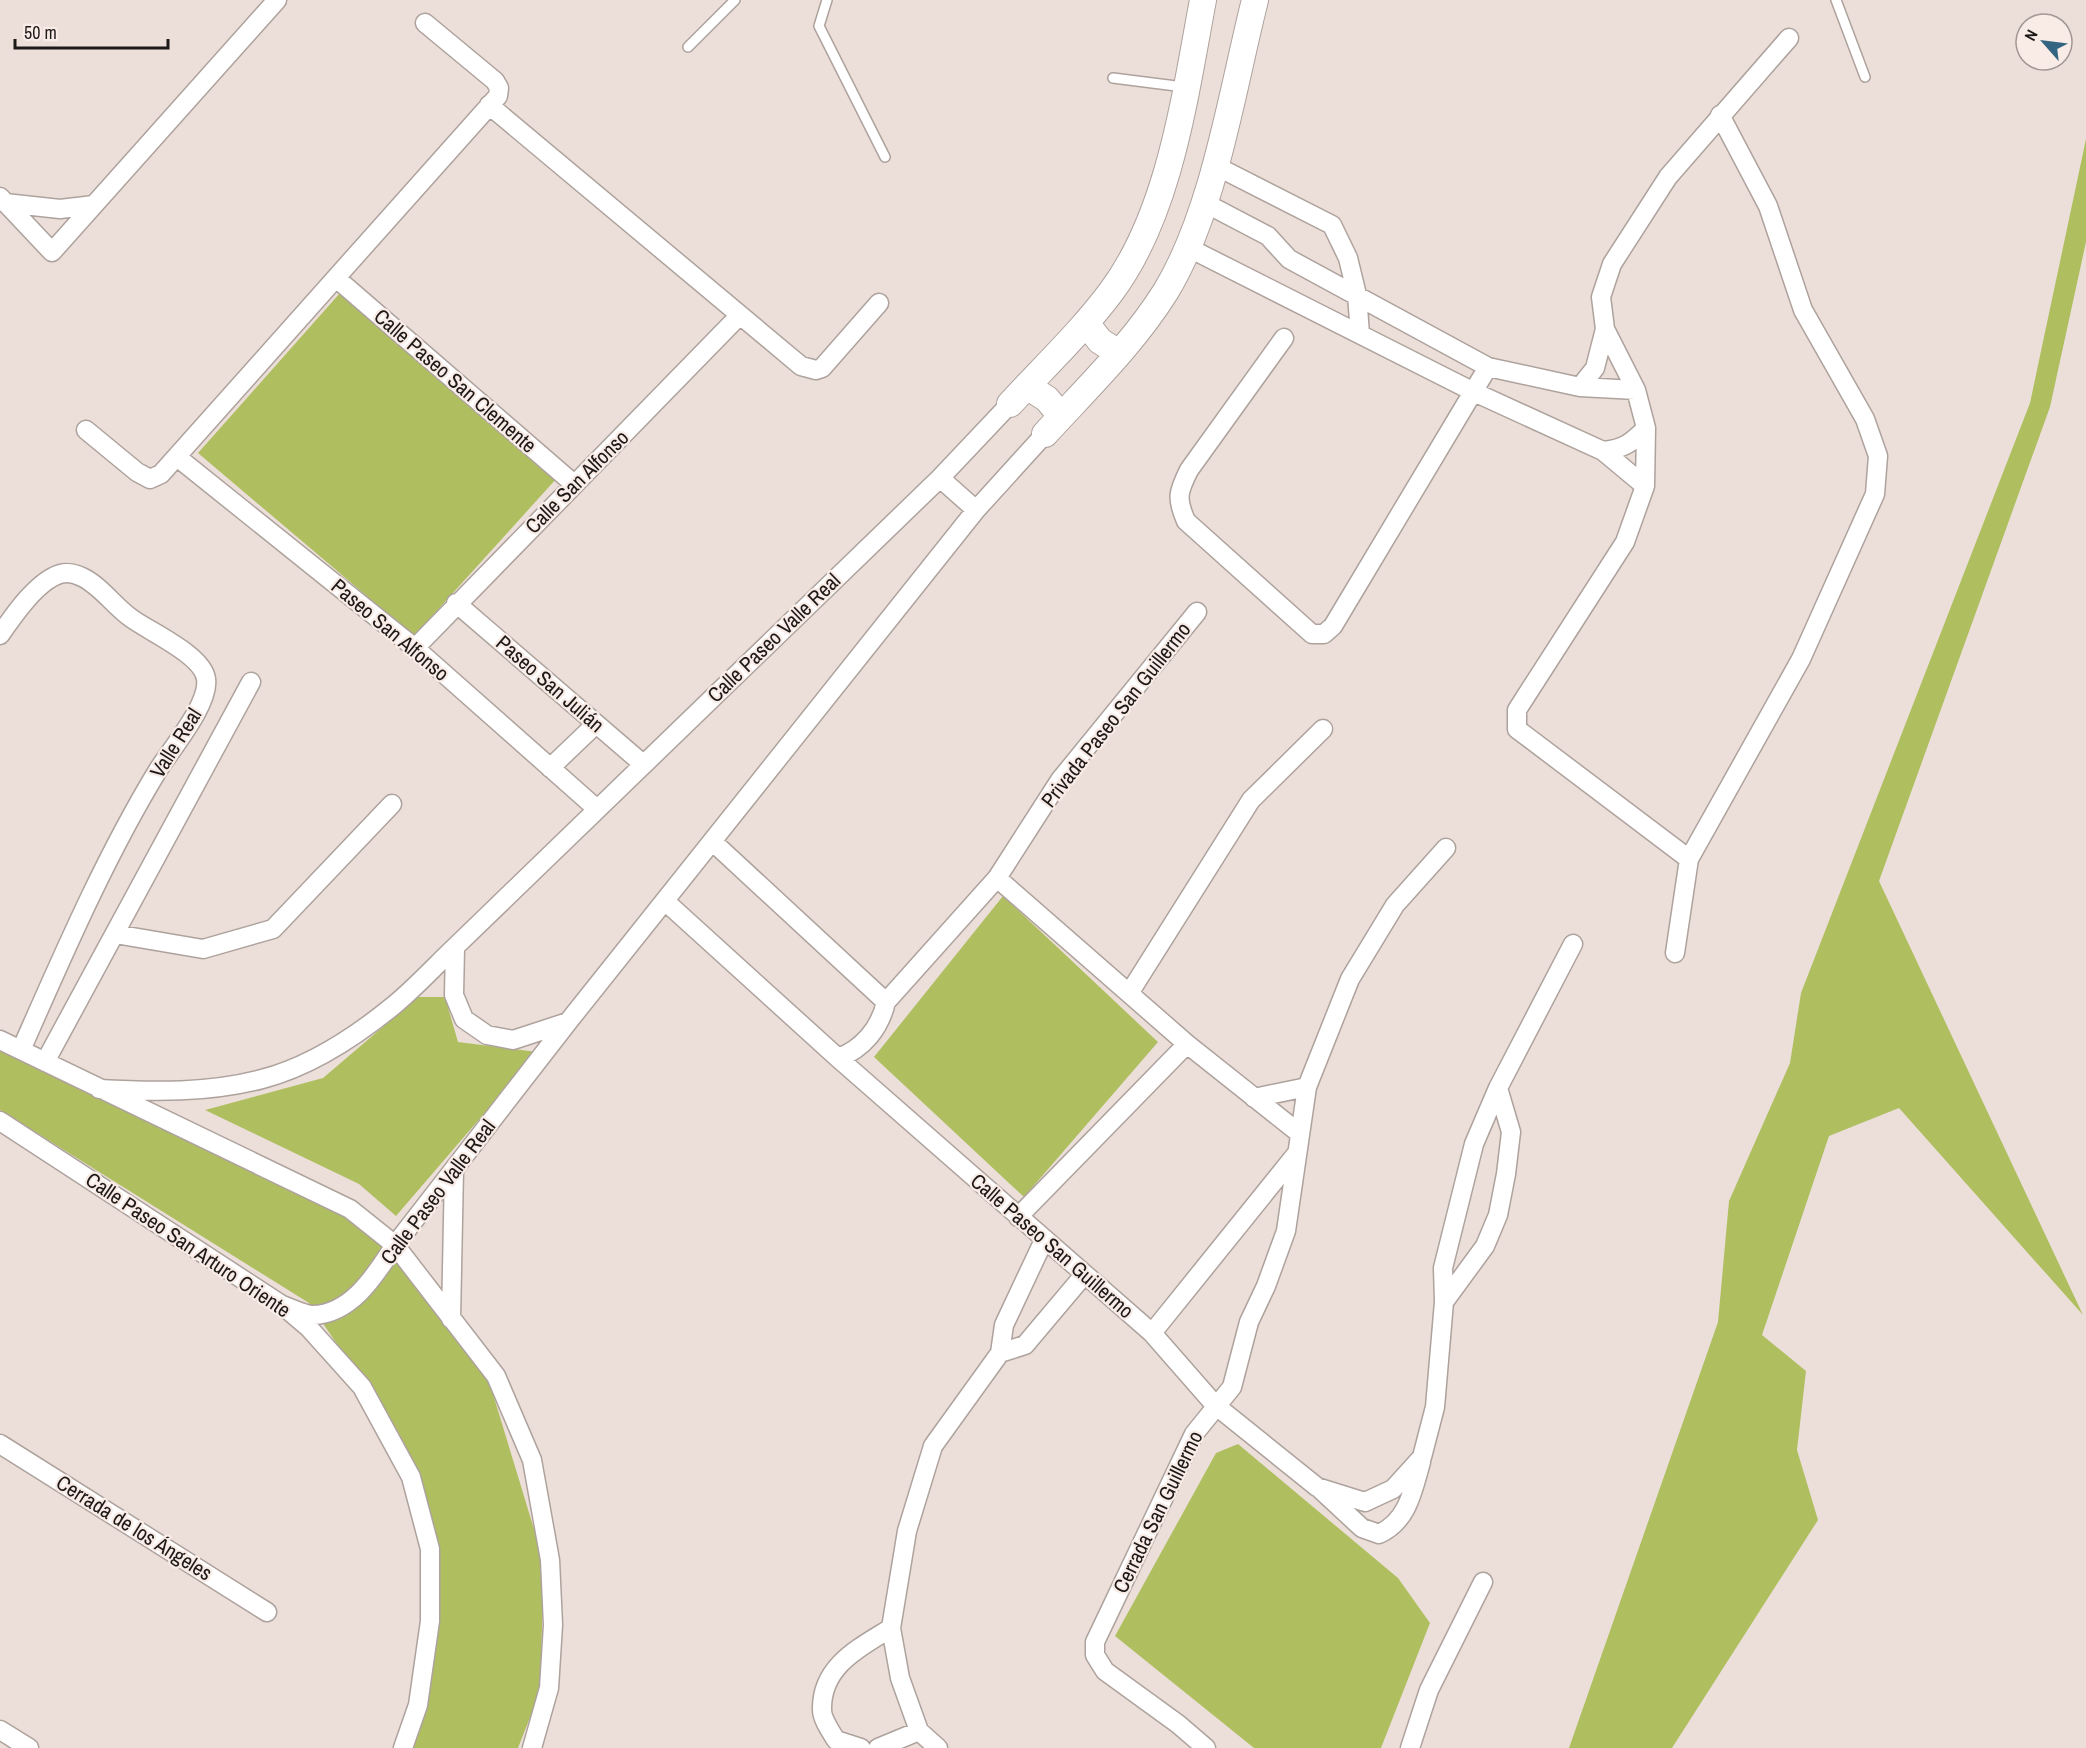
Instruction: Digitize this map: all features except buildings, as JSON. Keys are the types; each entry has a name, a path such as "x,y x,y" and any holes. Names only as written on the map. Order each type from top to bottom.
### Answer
{"street":[{"path":"3,200 52,252 277,0"},
{"name":"Calle Paseo Valle Real","path":"99,1089 149,1091 201,1089 262,1079 304,1064 362,1030 456,947 940,478 1086,323 1112,291 1133,256 1150,219 1167,166 1186,87 1203,0"},
{"path":"1053,425 1119,353 1167,290 1205,203 1255,0"},
{"path":"87,430 137,472 150,479 161,474 498,96 499,88 495,81 425,23"},
{"path":"1689,859 1517,729 1516,710 1625,543 1645,486 1646,428 1636,390 1605,329 1601,297 1612,264 1668,177 1789,38"},
{"path":"489,105 801,366 816,370 828,363 879,303"},
{"path":"1675,953 1689,859 1801,659 1875,494 1878,456 1865,419 1803,310 1768,206 1720,115"},
{"path":"1214,165 1332,225 1348,258 1357,295 1359,334"},
{"path":"3,200 60,209 94,205"},
{"path":"1205,203 1268,237 1289,259 1488,368 1580,387 1636,390"},
{"path":"1187,247 1474,392 1603,451 1645,486"},
{"name":"Calle Paseo San Clemente","path":"336,278 574,484"},
{"name":"Calle San Alfonso","path":"415,648 456,603 740,316"},
{"path":"1086,323 1100,341 1119,353"},
{"path":"1580,387 1594,368 1605,329"},
{"path":"1284,338 1189,470 1179,490 1179,504 1186,521 1312,634 1324,634 1333,626 1488,368"},
{"path":"1018,395 1047,399 1053,425"},
{"name":"Calle Paseo Valle Real","path":"282,1305 313,1315 343,1306 372,1281 395,1245 568,1022 666,902 976,510 1053,425"},
{"path":"1603,451 1617,450 1631,444 1646,428"},
{"name":"Paseo San Alfonso","path":"177,457 415,648 597,810"},
{"path":"940,478 976,510"},
{"name":"Valle Real","path":"0,635 30,596 50,579 60,574 71,573 93,584 130,618 194,659 203,668 207,680 206,693 199,706 158,770 103,871 21,1050"},
{"name":"Paseo San Julián","path":"456,603 643,764"},
{"name":"Privada Paseo San Guillermo","path":"997,878 1060,780 1197,612"},
{"path":"45,1062 251,682"},
{"path":"550,768 596,724"},
{"path":"1130,992 1251,800 1323,729"},
{"path":"115,934 203,949 273,929 392,804"},
{"path":"713,842 886,1002"},
{"path":"1215,1405 1232,1387 1249,1322 1266,1286 1286,1231 1307,1087 1350,979 1395,905 1446,848"},
{"path":"838,1058 854,1053 865,1041 883,1012 886,1002 997,878 1187,1044 1299,1133"},
{"name":"Calle Paseo San Guillermo","path":"666,902 1018,1218 1152,1333 1215,1405"},
{"path":"1422,1457 1435,1407 1444,1302 1443,1268 1447,1241 1474,1144 1498,1088 1573,944"},
{"path":"456,947 453,995 464,1019 487,1035 513,1040 568,1022"},
{"path":"0,1040 350,1209 395,1245 496,1376 532,1460 550,1560 553,1625 549,1688 532,1748"},
{"path":"1018,1218 1187,1044"},
{"path":"1254,1098 1307,1087"},
{"path":"1444,1302 1485,1246 1498,1215 1511,1132 1498,1088"},
{"name":"Calle Paseo San Arturo Oriente","path":"0,1121 282,1305 309,1328 362,1387 411,1477 430,1549 430,1621 418,1705 403,1748"},
{"path":"1152,1333 1297,1153"},
{"path":"451,1319 454,1170"},
{"path":"938,1748 919,1731 900,1678 891,1628 908,1531 933,1446 1000,1353 1004,1325 1044,1240"},
{"path":"1000,1353 1025,1346 1084,1275"},
{"name":"Cerrada San Guillermo","path":"1206,1748 1178,1724 1105,1671 1095,1656 1095,1642 1182,1456 1194,1434 1215,1405 1317,1487 1362,1528 1380,1534 1393,1528 1404,1512 1422,1457"},
{"name":"Cerrada de los Ángeles","path":"0,1444 267,1612"},
{"name":"Cerrada San Guillermo","path":"1317,1487 1365,1502 1393,1489 1422,1457"},
{"path":"1410,1748 1430,1690 1483,1582"},
{"path":"861,1748 836,1740 822,1712 826,1685 842,1659 891,1628"},
{"path":"0,1730 29,1748"},
{"path":"878,1748 919,1731"}],"lane":[{"path":"688,47 735,0"},
{"path":"827,0 819,26 885,157"},
{"path":"1836,0 1865,77"},
{"path":"1113,78 1186,87"}],"green space":[{"path":"2086,139 2086,242 2050,407 1879,881 2083,1315 1899,1108 1829,1136 1762,1335 1806,1371 1797,1450 1818,1520 1672,1748 1569,1748 1718,1322 1729,1201 1790,1063 1801,993 2030,403"},
{"path":"340,293 557,478 414,636 198,453"},
{"path":"1003,896 1158,1042 1024,1197 874,1057"},
{"path":"418,997 445,997 458,1042 537,1052 396,1216 359,1184 205,1110 323,1078"},
{"path":"0,1043 351,1220 402,1264 489,1381 544,1562 540,1692 518,1748 410,1748 439,1617 426,1497 373,1397 309,1303 0,1110"},
{"path":"1238,1444 1398,1578 1430,1623 1381,1748 1254,1748 1115,1636 1216,1453"}]}
